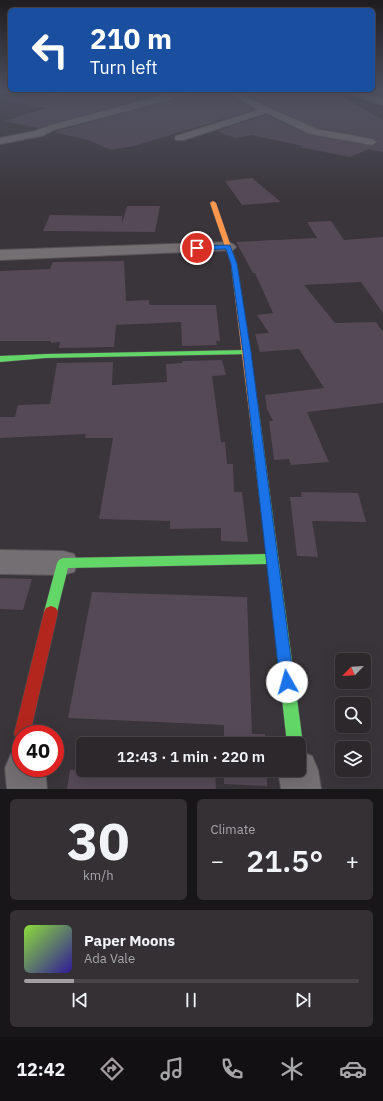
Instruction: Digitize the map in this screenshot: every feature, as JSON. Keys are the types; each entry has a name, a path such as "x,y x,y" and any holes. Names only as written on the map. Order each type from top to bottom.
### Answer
{"street":[{"path":"0,141 38,134 56,127"},
{"path":"180,138 214,127"},
{"path":"303,127 314,132 372,142"},
{"path":"212,203 234,264 247,352 271,560 294,737"},
{"path":"0,255 228,247"},
{"path":"0,359 46,356 247,352"},
{"path":"0,562 63,563 271,560"},
{"path":"17,725 63,563"},
{"path":"26,777 27,789"},
{"path":"299,777 301,789"}],"building":[{"path":"73,127 198,127 134,146 111,150 88,140 54,132"},
{"path":"230,127 292,127 310,135 372,146 378,143 372,138 314,127 383,127 383,152 369,149 350,157 299,147 303,146 252,135 235,138 217,131"},
{"path":"252,178 281,202 242,205 225,181"},
{"path":"127,206 160,206 155,232 43,231 50,215 122,216 122,223"},
{"path":"331,221 344,240 383,237 383,313 361,282 304,285 335,323 376,322 383,332 383,403 307,412 329,462 291,465 289,459 274,460 269,421 273,421 267,409 265,395 324,388 299,349 260,352 255,334 269,333 257,315 273,313 255,273 253,273 236,242 317,238 307,222"},
{"path":"124,261 126,301 149,300 149,305 216,305 220,341 216,341 217,345 182,346 181,322 116,325 114,347 59,348 60,342 0,341 0,271 50,269 53,262"},
{"path":"222,360 226,375 212,376 221,442 225,442 227,464 233,464 234,492 242,492 248,542 221,541 221,528 170,529 170,521 99,519 113,438 85,438 86,434 0,438 0,417 15,417 18,405 50,404 57,363 113,362 112,385 167,382 166,364 183,363 182,361"},
{"path":"301,492 358,493 366,522 312,521 318,557 297,556 290,497 302,497"},
{"path":"0,578 32,579 23,610 0,609"},
{"path":"92,592 247,597 252,734 265,734 265,737 224,737 224,725 68,718"},
{"path":"70,770 76,770 76,777 215,777 216,789 67,789"},
{"path":"224,777 267,777 267,786 224,784"}],"traffic: fast":[{"path":"0,359 46,356 247,352"},
{"path":"255,419 294,737"},
{"path":"51,612 63,563 271,559"}],"traffic: slow":[{"path":"213,203 234,264 255,419"}],"traffic: jam":[{"path":"24,725 51,612"}],"route":[{"path":"197,248 228,247 234,264 247,352 271,560 287,682"}]}
